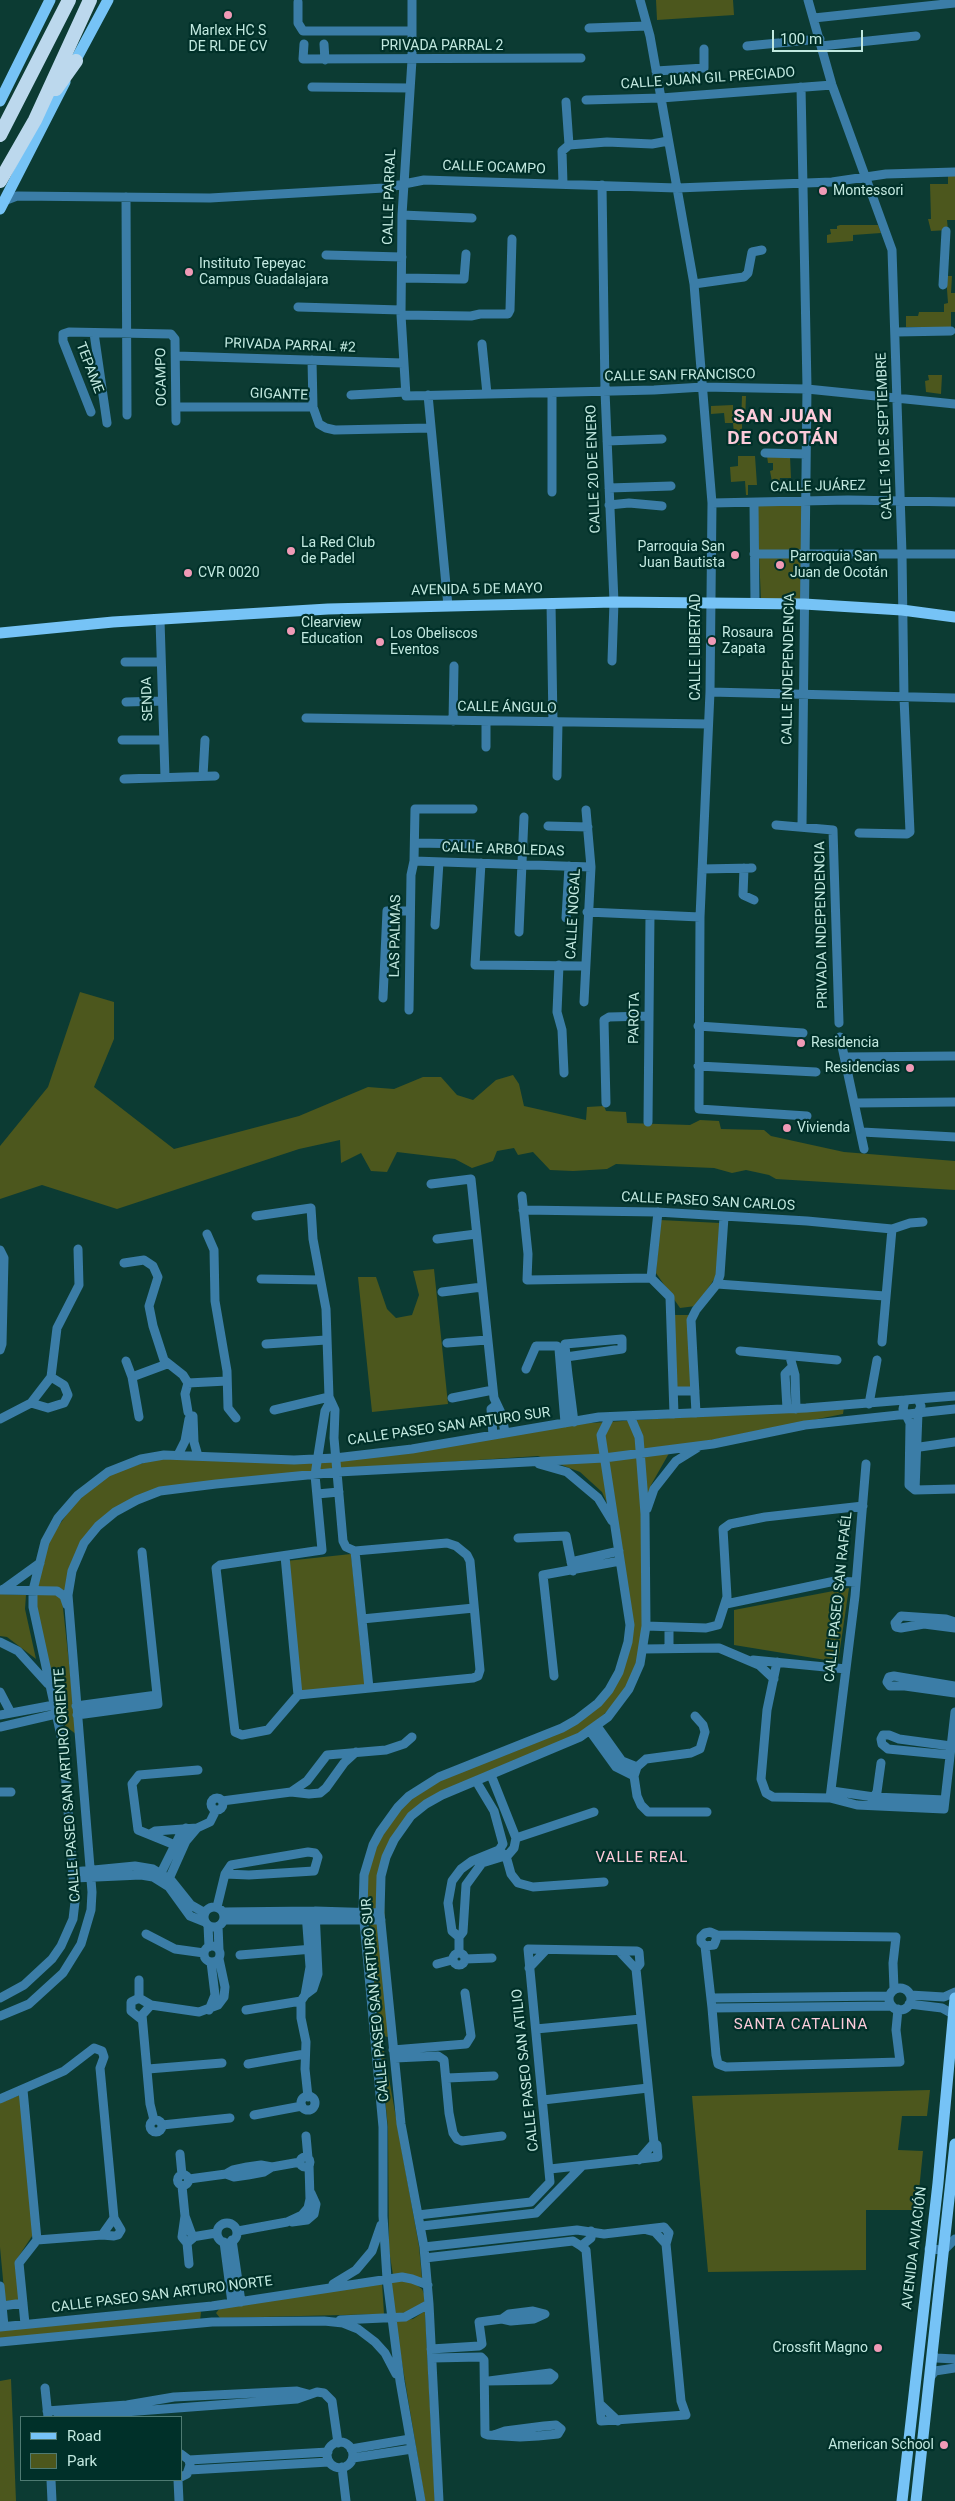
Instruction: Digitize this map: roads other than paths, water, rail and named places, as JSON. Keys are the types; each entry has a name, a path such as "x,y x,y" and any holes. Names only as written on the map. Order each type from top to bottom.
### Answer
{"highway":[{"path":"7,181 90,0"},
{"path":"0,135 66,4"},
{"path":"34,120 76,61"}],"main road":[{"path":"1,96 50,0"},
{"path":"2,205 7,181 76,61 108,0"},
{"name":"AVENIDA 5 DE MAYO","path":"0,633 113,622 328,608 551,603 710,602 804,604 902,610 955,617"},
{"name":"AVENIDA AVIACIÓN","path":"902,2501 929,2248 952,2062 955,1998"},
{"name":"AVENIDA AVIACIÓN","path":"916,2501 944,2250 953,2189 955,2144"}],"street":[{"name":"CALLE PARRAL","path":"406,394 401,313 402,215 412,60 412,0"},
{"name":"CALLE LIBERTAD","path":"640,0 656,71 694,284 712,503 710,692 700,917 699,1109 807,1116"},
{"name":"CALLE 16 DE SEPTIEMBRE","path":"808,0 832,84 864,178 892,250 898,397 904,698 910,832 907,834 859,833"},
{"path":"298,2 298,23 303,31 412,31"},
{"path":"814,18 955,3"},
{"path":"589,28 647,26"},
{"path":"747,46 916,36"},
{"name":"PRIVADA PARRAL 2","path":"304,44 303,60 581,58"},
{"path":"324,44 325,60"},
{"path":"656,71 701,69 706,67 704,49"},
{"name":"CALLE JUAN GIL PRECIADO","path":"586,100 661,98 832,84"},
{"path":"312,87 410,88"},
{"name":"CALLE INDEPENDENCIA","path":"801,87 807,389 802,694 802,826"},
{"path":"566,102 569,145"},
{"path":"563,184 562,151 569,145 607,142 652,144 668,141"},
{"name":"CALLE OCAMPO","path":"2,205 17,196 33,198 210,198 384,188 424,180 677,188 803,183 864,178 886,174 955,172"},
{"path":"7,181 20,192 33,198"},
{"name":"CALLE 20 DE ENERO","path":"602,185 604,391 614,602 612,661"},
{"path":"126,197 127,415"},
{"path":"402,215 472,218"},
{"path":"943,285 946,231"},
{"path":"298,307 470,316 508,314 510,310 512,239"},
{"path":"694,284 744,277 748,273 752,252 762,250"},
{"path":"402,278 461,280 466,277 466,254"},
{"path":"326,255 402,257"},
{"path":"944,264 955,264"},
{"path":"896,332 951,331"},
{"name":"TEPAME","path":"91,412 63,341 63,334 69,332 94,332"},
{"path":"107,423 94,332 126,334"},
{"name":"OCAMPO","path":"126,334 171,334 175,339 176,421"},
{"path":"482,344 487,394"},
{"name":"PRIVADA PARRAL #2","path":"176,356 403,363"},
{"path":"312,360 313,407"},
{"name":"CALLE SAN FRANCISCO","path":"351,396 703,387 807,389 955,404"},
{"path":"552,392 552,492"},
{"path":"428,395 448,606"},
{"name":"GIGANTE","path":"176,407 313,407 319,424 335,430 430,428"},
{"path":"607,441 662,439"},
{"path":"765,453 806,454"},
{"path":"609,488 671,486"},
{"name":"CALLE JUÁREZ","path":"712,503 900,500 955,502"},
{"path":"610,505 629,503 662,506"},
{"path":"754,503 755,603"},
{"path":"754,554 955,554"},
{"path":"551,603 557,776"},
{"name":"SENDA","path":"160,620 165,777"},
{"path":"124,662 161,662"},
{"path":"453,721 454,666"},
{"path":"710,692 955,698"},
{"path":"126,702 162,700"},
{"name":"CALLE ÁNGULO","path":"306,718 708,724"},
{"path":"486,721 486,746"},
{"path":"122,740 163,740"},
{"path":"203,776 205,740"},
{"path":"124,778 215,776"},
{"name":"LAS PALMAS","path":"409,1010 411,876 414,861 415,809 473,810"},
{"name":"CALLE NOGAL","path":"584,1002 587,912 591,867 586,810"},
{"path":"519,932 524,816"},
{"path":"776,825 802,826"},
{"path":"548,826 588,827"},
{"name":"PRIVADA INDEPENDENCIA","path":"802,826 829,828 834,834 838,1023"},
{"path":"415,843 473,844"},
{"name":"CALLE ARBOLEDAS","path":"414,861 591,867"},
{"path":"435,925 439,862"},
{"path":"481,864 475,964 585,966"},
{"path":"566,918 569,866"},
{"path":"702,868 747,868 743,896 754,900"},
{"path":"383,998 386,911 410,911"},
{"path":"587,912 700,917"},
{"name":"PAROTA","path":"648,1122 650,915"},
{"path":"559,965 557,1012 562,1030 564,1074"},
{"path":"606,1103 604,1020 609,1017 648,1016"},
{"path":"698,1026 803,1033"},
{"path":"840,1037 856,1103 864,1149"},
{"path":"845,1057 955,1056"},
{"path":"698,1066 816,1072"},
{"path":"856,1103 955,1102"},
{"path":"862,1132 955,1137"},
{"path":"431,1184 471,1180 487,1340 496,1405 502,1415 505,1433"},
{"path":"522,1196 528,1254 527,1280 651,1278 670,1297 674,1414"},
{"path":"256,1216 311,1208 320,1280 326,1309 329,1400 325,1411 315,1475 322,1550 319,1552 220,1565 216,1568 235,1732 242,1735 268,1730 298,1695 473,1678 478,1676 480,1670 470,1561 467,1555 456,1546 447,1543 355,1551 346,1547 343,1541 336,1458 335,1410 329,1400"},
{"name":"CALLE PASEO SAN CARLOS","path":"523,1210 658,1212 892,1230 910,1223 923,1222"},
{"path":"651,1278 658,1212"},
{"path":"696,1413 691,1320 696,1310 717,1284 720,1275 724,1217"},
{"path":"882,1342 892,1230"},
{"path":"207,1234 214,1250 214,1301 227,1371 228,1408 236,1418"},
{"path":"437,1239 476,1234"},
{"path":"0,1419 32,1403 51,1377 57,1328 79,1285 78,1249"},
{"path":"0,1250 4,1258 2,1271 2,1344 0,1350"},
{"path":"124,1263 144,1260 153,1266 158,1277 149,1306 152,1326 167,1364 183,1375 188,1383 185,1394 190,1419 189,1441 198,1456"},
{"path":"261,1279 320,1280"},
{"path":"717,1284 885,1296"},
{"path":"442,1292 482,1287"},
{"path":"566,1357 622,1349 622,1339 565,1344 570,1423"},
{"path":"266,1344 326,1340"},
{"path":"447,1343 487,1340"},
{"path":"526,1369 536,1346 557,1346 570,1423"},
{"path":"740,1351 837,1360"},
{"path":"790,1357 791,1368 795,1374 791,1409"},
{"path":"869,1404 877,1360"},
{"path":"126,1361 132,1377 139,1417"},
{"path":"132,1377 167,1364"},
{"path":"32,1403 48,1408 64,1403 68,1395 64,1385 51,1377"},
{"path":"188,1383 227,1381"},
{"path":"452,1398 494,1390"},
{"path":"674,1391 695,1391"},
{"name":"CALLE PASEO SAN ARTURO SUR","path":"33,1590 45,1542 58,1518 93,1482 108,1472 141,1459 164,1455 336,1458 412,1449 610,1417 791,1409 955,1396"},
{"path":"918,1399 921,1406 918,1413 908,1480 911,1489 955,1489"},
{"path":"274,1410 329,1400"},
{"path":"905,1400 903,1409 910,1423 913,1448"},
{"path":"493,1435 491,1409 496,1405"},
{"path":"842,1420 848,1415 847,1405"},
{"path":"315,1475 338,1472 604,1458 699,1446 805,1425 955,1409"},
{"name":"CALLE PASEO SAN ARTURO SUR","path":"439,2501 428,2285 422,2226 418,2215 401,2124 380,1917 380,1888 383,1866 389,1848 411,1816 434,1800 540,1756 594,1728 608,1717 629,1688 642,1654 646,1622 645,1514 641,1454 639,1437 630,1416"},
{"name":"CALLE PASEO SAN ARTURO SUR","path":"421,2501 400,2381 387,2279 383,2216 383,2127 362,1888 367,1861 380,1832 398,1807 416,1791 439,1777 534,1740 576,1720 598,1703 609,1690 625,1656 628,1642 629,1618 604,1458 602,1435 610,1417"},
{"path":"178,1455 189,1441"},
{"path":"913,1448 955,1442"},
{"path":"645,1514 654,1489 676,1462 699,1446"},
{"path":"531,1462 567,1472 598,1498 615,1527"},
{"path":"863,1506 866,1464"},
{"name":"CALLE PASEO SAN ARTURO ORIENTE","path":"0,2016 29,2004 47,1990 63,1973 81,1944 91,1910 90,1873 68,1605 72,1571 84,1543 98,1526 114,1512 160,1491 315,1475"},
{"path":"317,1494 339,1492"},
{"name":"CALLE PASEO SAN RAFAÉL","path":"629,1618 638,1616 646,1622 668,1627 706,1628 718,1625 726,1604 723,1529 730,1524 765,1517 863,1506 831,1795"},
{"path":"518,1538 566,1536 572,1566"},
{"path":"355,1551 369,1688"},
{"path":"554,1676 543,1575 619,1551"},
{"path":"77,1710 157,1700 142,1552"},
{"path":"286,1574 300,1554"},
{"path":"284,1556 298,1695"},
{"path":"572,1566 620,1561"},
{"path":"2,1590 40,1563"},
{"path":"726,1604 835,1582 856,1582"},
{"path":"2,1590 56,1590 64,1596 68,1605"},
{"name":"CALLE PASEO SAN ARTURO ORIENTE","path":"0,1998 24,1985 37,1975 61,1946 72,1919 75,1902 64,1757 32,1607 33,1590"},
{"path":"362,1620 474,1608"},
{"path":"955,1622 946,1619 901,1616 895,1623 896,1627 900,1628 924,1624 955,1628"},
{"path":"668,1627 669,1648"},
{"path":"0,1642 18,1651 50,1688"},
{"path":"625,1656 630,1661 642,1654 669,1648 720,1648 759,1665 774,1679"},
{"path":"746,1660 846,1669"},
{"path":"777,1662 767,1710 761,1779 766,1793 773,1797 831,1795 857,1800 868,1805 944,1804"},
{"path":"955,1686 894,1676 889,1677 887,1682 890,1686 905,1686 955,1693"},
{"path":"0,1692 11,1713"},
{"path":"0,1715 55,1710"},
{"path":"0,1727 55,1710"},
{"path":"944,1804 955,1712"},
{"path":"695,1716 703,1725 705,1732 700,1749 691,1753 646,1759 638,1767 634,1776 637,1796 641,1805 648,1812 707,1812"},
{"path":"594,1728 622,1761 638,1767"},
{"path":"594,1728 616,1767 634,1776"},
{"path":"883,1735 888,1735 951,1750 888,1749 882,1744 881,1739 883,1735"},
{"path":"292,1792 307,1781 327,1755 392,1748 407,1742 412,1737"},
{"path":"534,1740 540,1756"},
{"path":"150,1834 155,1831 197,1828 210,1822 216,1810 211,1805 212,1801 219,1798 222,1801 292,1792 309,1794 323,1791 340,1766 356,1752"},
{"path":"64,1757 80,1755"},
{"path":"868,1805 877,1792 881,1763"},
{"path":"174,1845 150,1834 142,1833 136,1825 132,1784 135,1779 145,1775 198,1770"},
{"path":"459,1937 463,1932 464,1898 470,1879 482,1863 514,1848 516,1838 491,1775"},
{"path":"476,1781 494,1811 503,1844 503,1853 511,1874 518,1883 533,1887 604,1882"},
{"path":"0,1792 11,1792"},
{"path":"857,1800 874,1798 944,1804"},
{"path":"516,1838 594,1812"},
{"path":"169,1879 174,1857 174,1845 186,1828"},
{"path":"161,1873 197,1828"},
{"path":"216,1957 206,1959 225,1874 231,1865 308,1852 315,1853 318,1857 314,1870 304,1872 225,1874"},
{"path":"462,1956 459,1937 452,1931 448,1903 452,1880 461,1869 472,1861 503,1853"},
{"path":"73,1875 141,1866 161,1873 169,1879 194,1908 214,1918"},
{"path":"90,1873 153,1877 169,1887 190,1916 214,1918 363,1915 380,1917"},
{"path":"254,2116 302,2106 302,2101 308,2097 305,2078 306,2042 301,2025 303,1998 312,1949 310,1915"},
{"path":"139,1998 133,2000 130,2008 145,2011 193,2012 209,2010 215,1995 214,1918"},
{"path":"710,1932 715,1938 810,1940 818,1937 896,1937 892,1993 900,2062 726,2067 718,2064 705,1946 701,1942 701,1937 704,1933 710,1932"},
{"path":"146,1934 175,1949 207,1950 215,1947 216,1957"},
{"path":"705,1946 710,1947 715,1938"},
{"name":"CALLE PASEO SAN ATILIO","path":"418,2215 532,2202 550,2182 528,1949 541,1948 544,1951 638,1951 640,1964 636,1969 654,2143 640,2160 550,2170"},
{"path":"240,1954 312,1949"},
{"name":"CALLE PASEO SAN ATILIO","path":"529,1968 544,1951"},
{"path":"619,1951 636,1969"},
{"path":"438,1964 452,1960 454,1955 492,1958"},
{"path":"139,1980 139,1998 145,2011 150,2104 154,2120 150,2125 152,2131 159,2131 162,2125 230,2118"},
{"path":"711,1998 892,1993 905,1989 909,2000"},
{"path":"909,2000 944,1997 955,1992"},
{"path":"394,2050 466,2044 471,2036 465,1993"},
{"path":"783,1996 783,2006"},
{"path":"246,2010 303,1998"},
{"path":"712,2008 783,2006 904,2008 909,2000"},
{"path":"909,2000 942,2008 954,2014"},
{"path":"536,2029 641,2019"},
{"path":"375,2043 394,2050 438,2056 444,2060 449,2113 453,2133 457,2138 462,2140 502,2136"},
{"path":"0,2099 64,2071 94,2048 102,2051 104,2057 101,2065 114,2218 121,2230 118,2235 102,2234 37,2240"},
{"path":"248,2064 306,2054"},
{"path":"86,2056 101,2065"},
{"path":"148,2069 222,2063"},
{"path":"447,2078 494,2076"},
{"path":"543,2100 648,2088"},
{"path":"23,2090 37,2240 19,2263 26,2324"},
{"path":"238,2231 307,2220 314,2214 316,2204 310,2192 306,2162 306,2136"},
{"path":"180,2154 184,2180 185,2216 182,2237 190,2240 216,2233 219,2228 225,2225 233,2225 238,2231"},
{"path":"184,2180 226,2174 234,2177 248,2175 264,2172 272,2167 306,2162"},
{"path":"422,2226 536,2213 582,2166"},
{"path":"436,2213 438,2225"},
{"name":"CALLE PASEO SAN ARTURO NORTE","path":"326,2287 342,2280 356,2270 372,2251 383,2216"},
{"path":"102,2234 114,2218"},
{"path":"424,2247 577,2230 604,2234 664,2227 668,2233 666,2244 681,2401 671,2417 618,2421 601,2406 586,2250 581,2246 573,2242 425,2258"},
{"path":"216,2233 218,2239 228,2241 236,2237 238,2231"},
{"path":"581,2246 591,2238 591,2231"},
{"path":"929,2248 944,2250 955,2239"},
{"path":"189,2264 190,2240"},
{"path":"228,2241 236,2302"},
{"path":"441,2245 442,2256"},
{"name":"CALLE PASEO SAN ARTURO NORTE","path":"2,2327 212,2306 387,2279 408,2277 428,2285"},
{"path":"0,2286 2,2327"},
{"path":"2,2306 23,2303"},
{"name":"CALLE PASEO SAN ARTURO NORTE","path":"0,2342 184,2324 391,2318 413,2314 429,2304"},
{"path":"184,2324 209,2319 214,2314 212,2306"},
{"path":"432,2353 480,2346 482,2344 479,2322 502,2319"},
{"name":"CALLE PASEO SAN ARTURO NORTE","path":"324,2320 350,2326 375,2342 385,2353 400,2381"},
{"path":"432,2353 480,2357 484,2360 487,2381 485,2434 494,2435 538,2436 558,2434 561,2429 556,2426 544,2426 505,2431 494,2435"},
{"path":"932,2354 936,2358 955,2360"},
{"path":"930,2378 935,2371 955,2368"},
{"path":"550,2372 554,2376 550,2380 487,2381 550,2372"},
{"path":"45,2388 47,2414 116,2409 175,2410 254,2398"},
{"path":"65,2416 116,2409 165,2398 297,2399 308,2394 324,2393 332,2401 338,2443"},
{"path":"175,2410 184,2402 182,2397"},
{"path":"165,2398 175,2410"},
{"path":"329,2457 333,2444 348,2445 351,2448 410,2439"},
{"path":"329,2457 337,2467 342,2468 350,2463 352,2458 351,2448"},
{"path":"352,2458 412,2449"},
{"path":"182,2474 186,2461 260,2462 329,2457"},
{"path":"342,2468 346,2501"},
{"path":"52,2481 52,2501"},
{"path":"178,2481 179,2501"}],"place":[{"name":"Marlex HC S DE RL DE CV","path":"228,15"},
{"name":"Montessori","path":"823,191"},
{"name":"Instituto Tepeyac Campus Guadalajara","path":"189,272"},
{"name":"La Red Club de Padel","path":"291,551"},
{"name":"Parroquia San Juan Bautista","path":"735,555"},
{"name":"Parroquia San Juan de Ocotán","path":"780,565"},
{"name":"CVR 0020","path":"188,573"},
{"name":"Clearview Education","path":"291,631"},
{"name":"Rosaura Zapata","path":"712,641"},
{"name":"Los Obeliscos Eventos","path":"380,642"},
{"name":"Residencia","path":"801,1043"},
{"name":"Residencias","path":"910,1068"},
{"name":"Vivienda","path":"787,1128"},
{"name":"Crossfit Magno","path":"878,2348"},
{"name":"American School","path":"944,2445"}],"district":[{"name":"SAN JUAN DE OCOTÁN","path":"783,428"},
{"name":"VALLE REAL","path":"642,1858"},
{"name":"SANTA CATALINA","path":"801,2025"}]}
